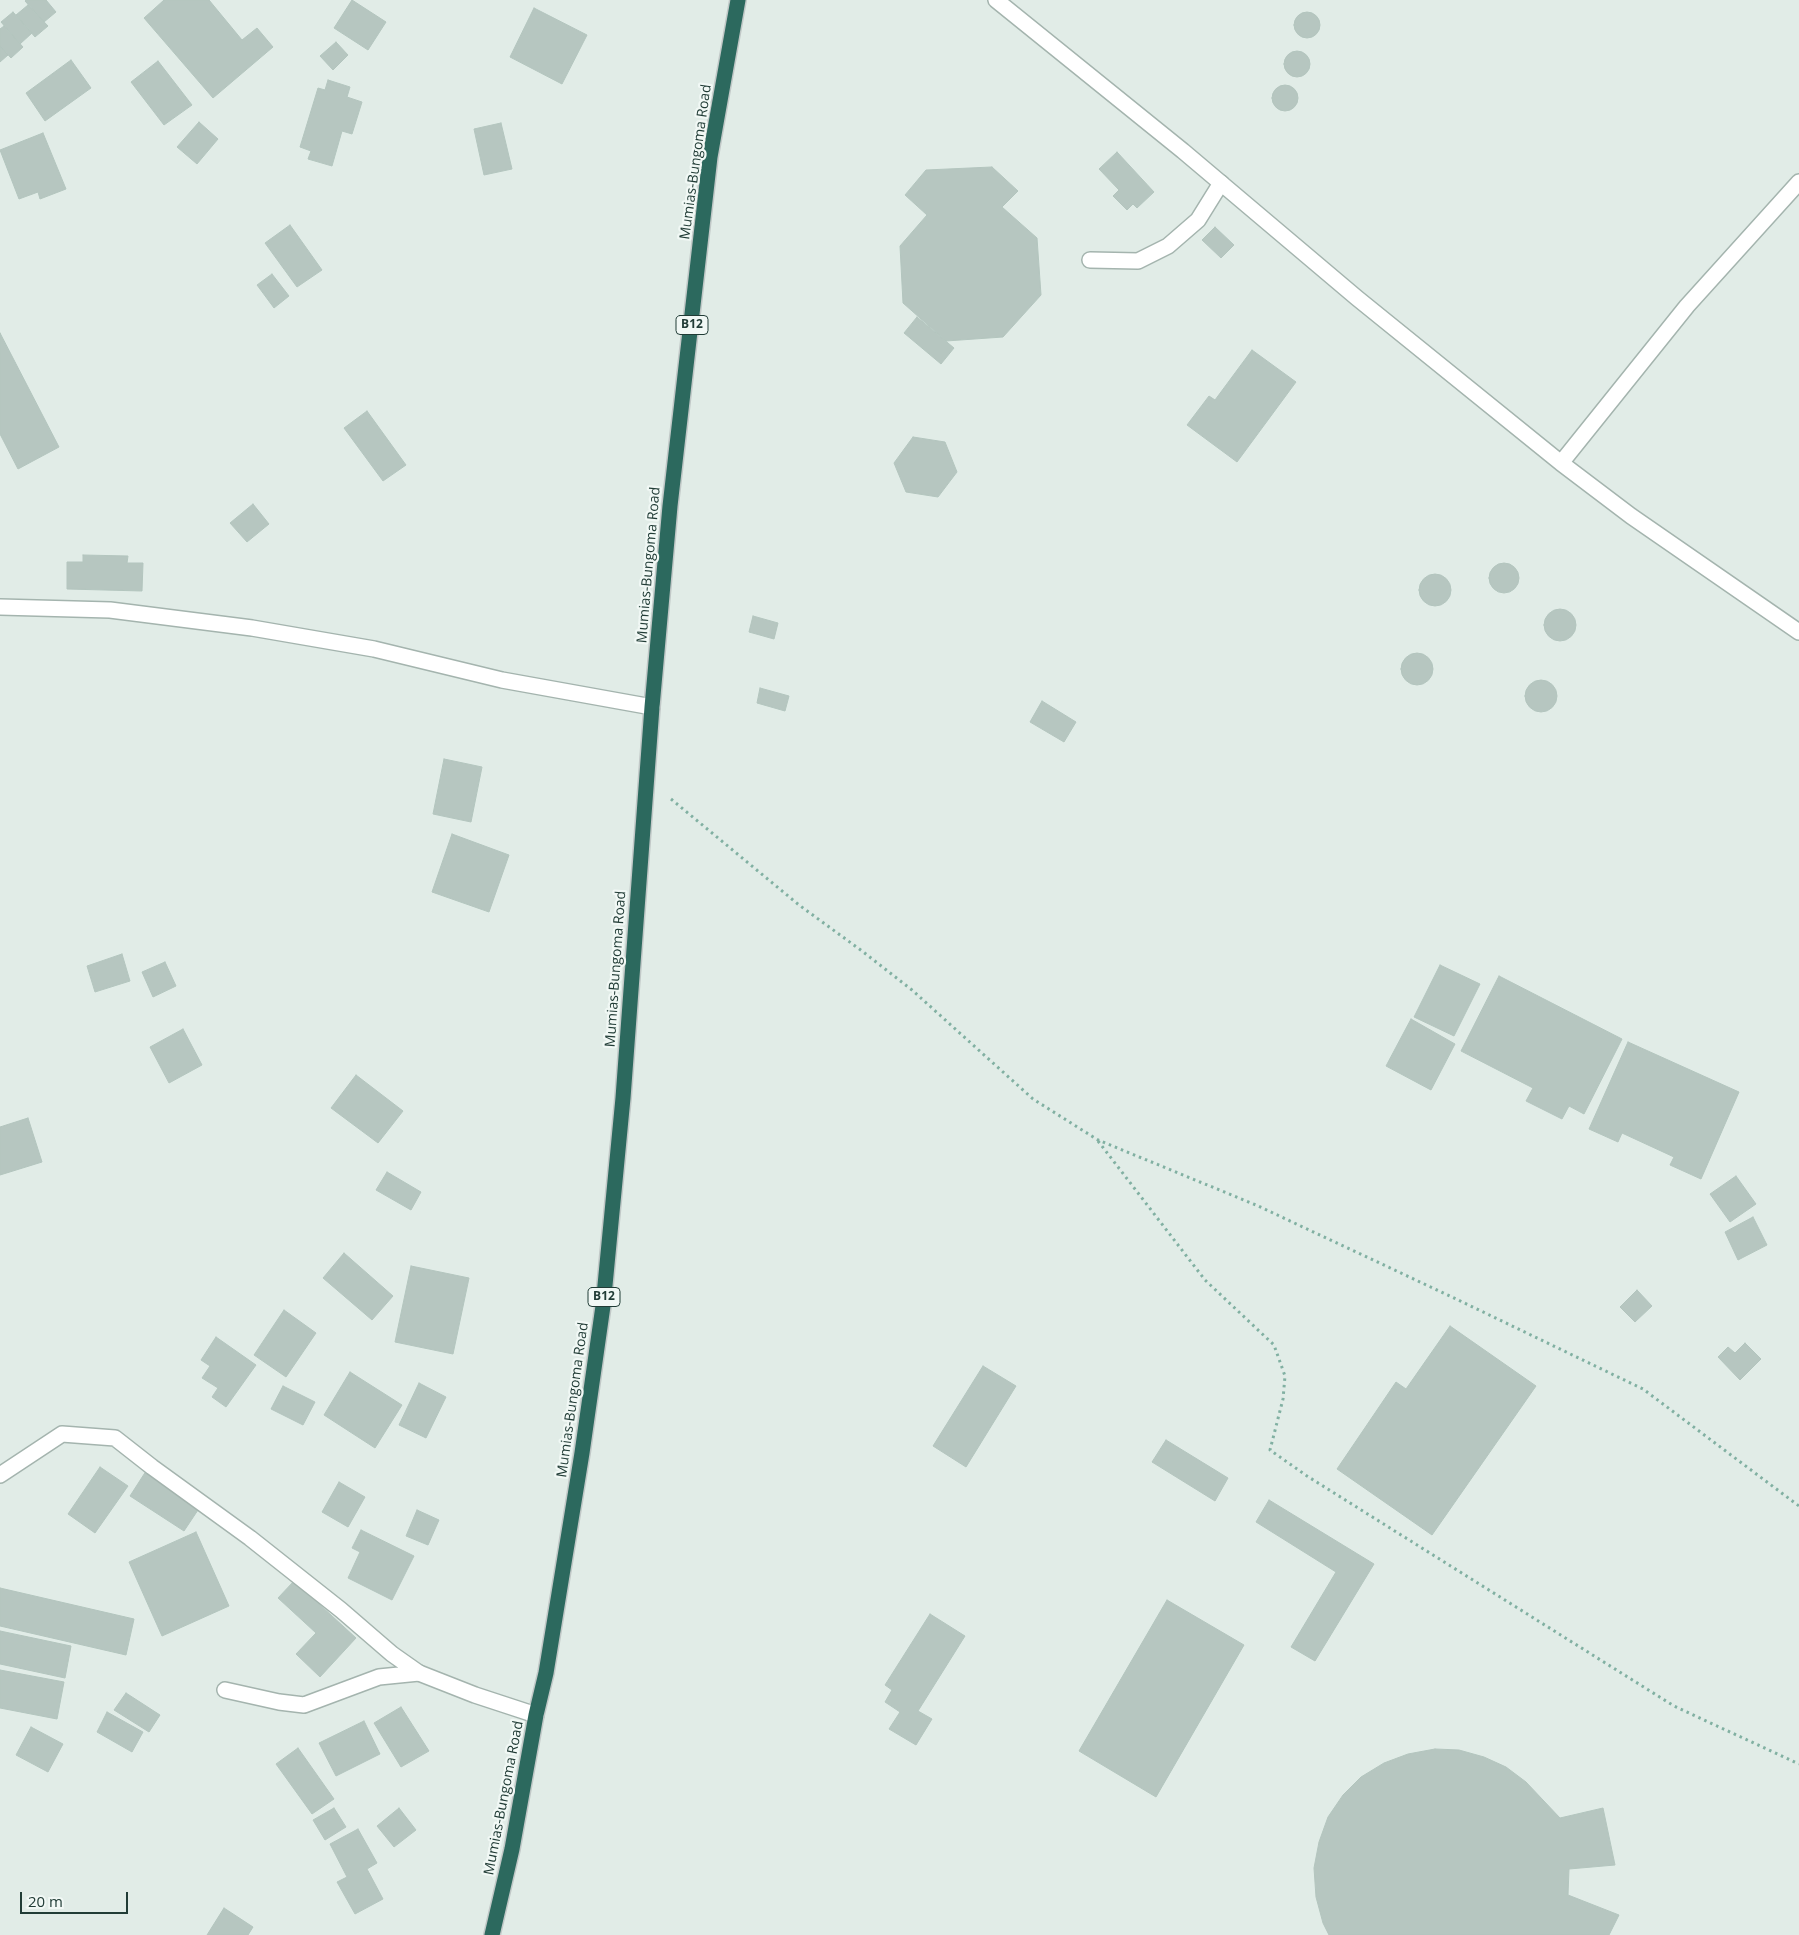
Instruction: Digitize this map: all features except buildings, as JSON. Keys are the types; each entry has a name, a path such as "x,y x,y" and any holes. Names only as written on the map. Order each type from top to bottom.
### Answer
{"highway":[{"name":"Mumias-Bungoma Road","path":"492,1935 512,1848 536,1715 546,1673 582,1453 603,1306 623,1098 646,779 670,506 710,156 738,0"}],"street":[{"path":"996,0 1560,463 1630,516 1799,632"},
{"path":"1560,463 1687,306 1799,182"},
{"path":"1090,260 1138,261 1168,246 1198,220 1221,183"},
{"path":"0,607 110,610 252,628 374,649 502,680 652,706"},
{"path":"0,1475 62,1434 115,1438 250,1538 341,1610 392,1654 419,1673 475,1695 536,1715"},
{"path":"225,1690 279,1702 304,1705 379,1677 419,1673"}],"path":[{"path":"646,779 799,905 912,990 1033,1099 1098,1140 1256,1206 1452,1297 1643,1389 1799,1506"},
{"path":"1098,1140 1204,1280 1274,1344 1285,1376 1283,1399 1270,1450 1316,1482 1674,1706 1799,1764"}]}
